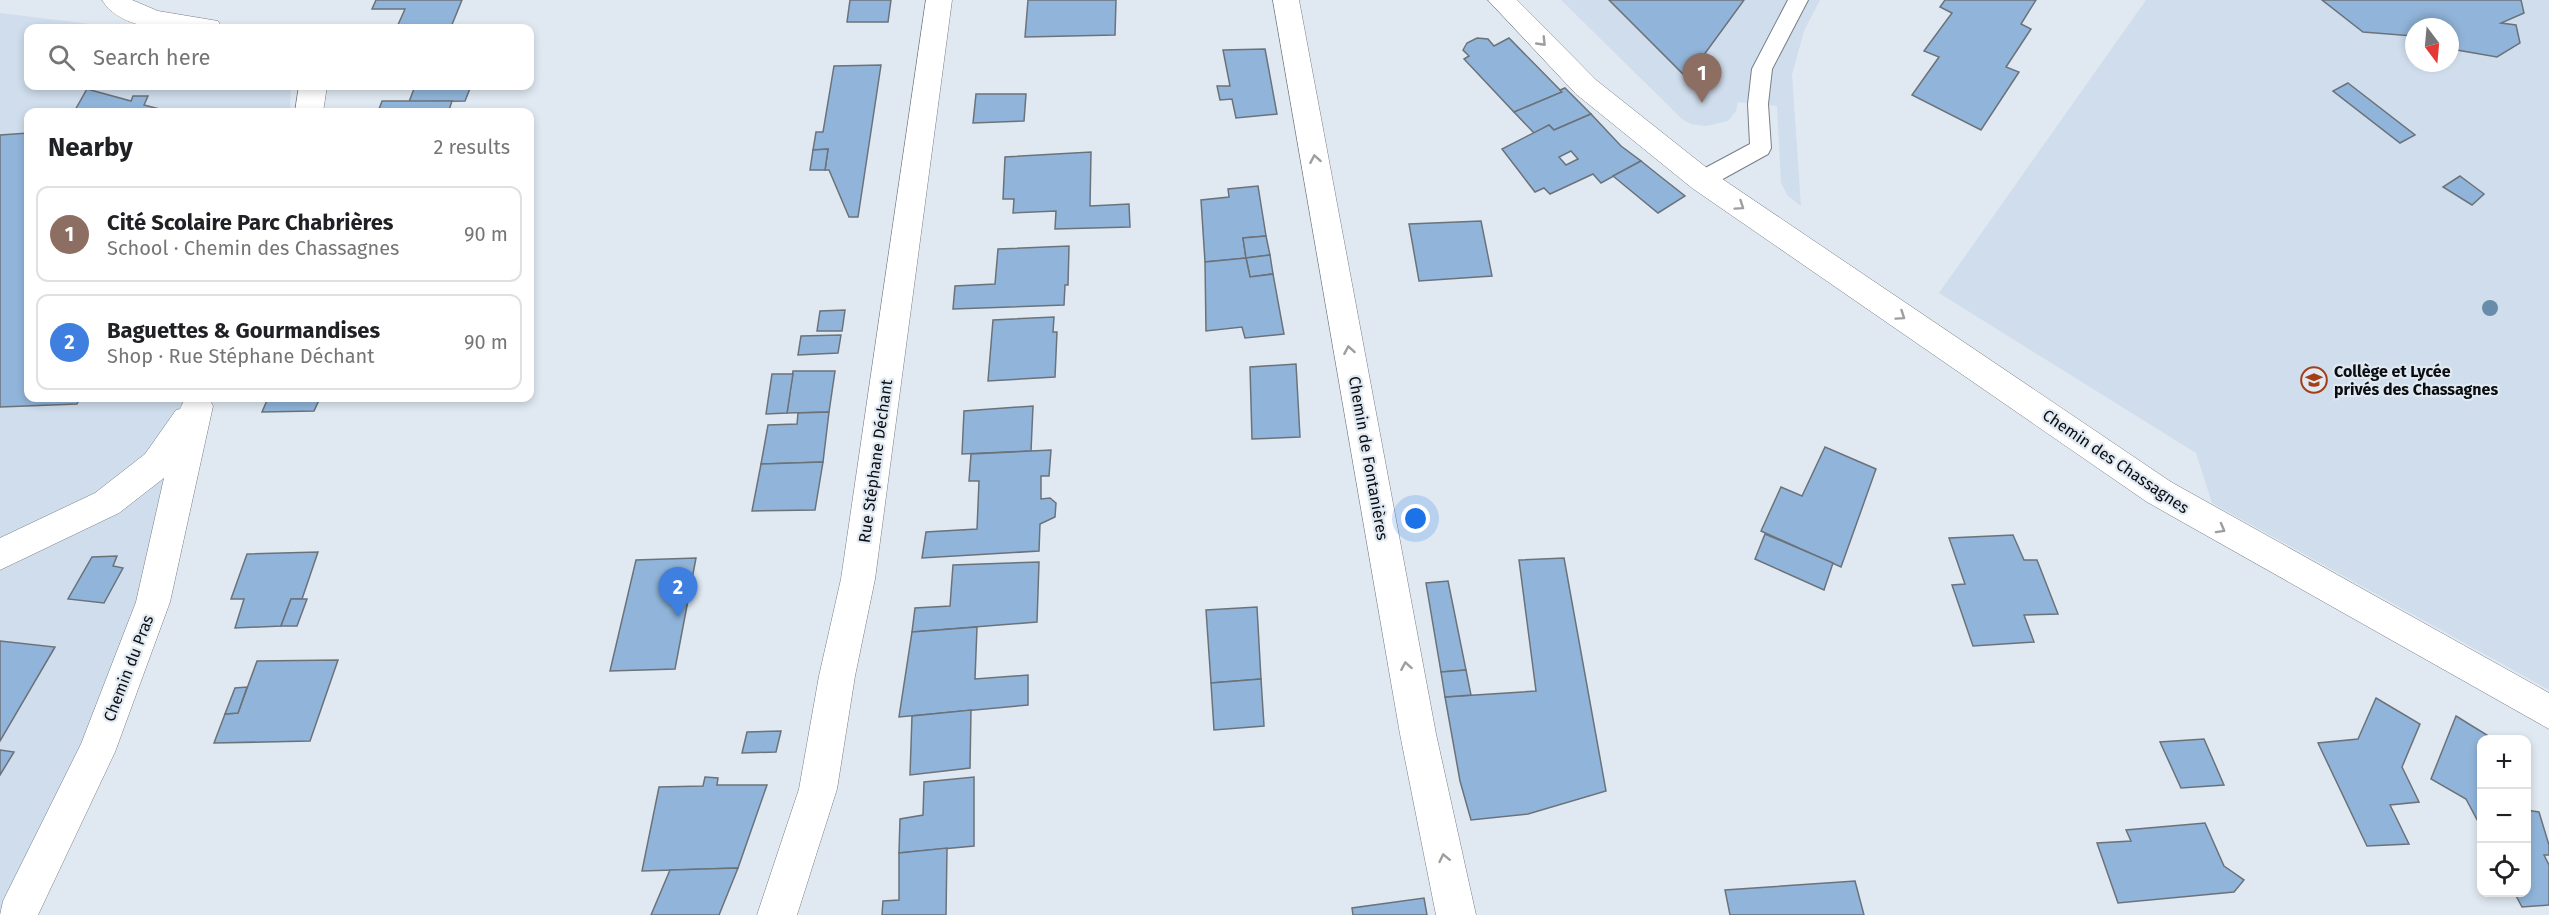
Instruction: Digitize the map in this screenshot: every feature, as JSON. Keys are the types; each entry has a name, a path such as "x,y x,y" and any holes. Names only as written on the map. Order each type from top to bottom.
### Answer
{"street":[{"path":"115,0 122,9 179,24"},
{"name":"Rue Stéphane Déchant","path":"777,915 818,789 837,676 858,579 939,0"},
{"name":"Chemin de Fontanières","path":"1286,0 1418,734 1456,915"},
{"name":"Chemin des Chassagnes","path":"1501,0 1586,87 1702,180 2176,502 2549,712"},
{"path":"310,108 312,90"},
{"name":"Chemin du Pras","path":"0,555 107,503 157,464 197,402"},
{"name":"Chemin du Pras","path":"17,915 96,752 153,602 198,402"}],"lane":[{"path":"1702,180 1761,148 1758,104 1762,69 1798,0"}],"shaded area":[{"path":"1561,0 1820,0 1804,31 1792,75 1801,206 1788,196 1781,183 1777,106 1738,102 1736,111 1728,121 1706,126 1691,124 1683,120"},
{"name":"Collège et Lycée privés des Chassagnes","path":"2146,0 2549,0 2549,690 2212,503 2196,453 1939,293"},
{"path":"0,13 89,24 24,24 24,90 291,90 290,108 24,108 24,402 198,402 96,752 0,915"}],"building":[{"path":"376,0 462,0 452,24 398,24 405,9 372,9"},
{"path":"850,0 891,0 888,22 847,22"},
{"path":"1028,0 1116,0 1115,35 1025,37"},
{"path":"1609,0 1744,0 1687,78"},
{"path":"1945,0 2036,0 2021,24 2031,29 2006,67 2019,72 1981,130 1912,95 1939,57 1924,51 1952,13 1940,7"},
{"path":"2322,0 2521,0 2524,13 2501,23 2516,25 2520,43 2497,57 2459,50 2459,18 2405,18 2405,35 2363,32"},
{"path":"1477,38 1488,39 1494,46 1509,38 1562,92 1514,112 1464,59 1469,56 1463,50 1467,43"},
{"path":"1265,49 1277,114 1236,118 1232,99 1220,100 1217,86 1230,86 1223,50"},
{"path":"881,65 858,217 849,217 829,170 825,170 828,149 813,150 816,132 823,132 834,66"},
{"path":"2348,83 2415,135 2400,143 2333,91"},
{"path":"1565,88 1591,114 1554,130 1549,125 1535,134 1514,112 1562,92 1560,90"},
{"path":"86,90 91,90 131,101 133,96 148,96 144,105 156,108 76,108"},
{"path":"414,90 469,90 465,101 409,102"},
{"path":"976,94 1026,94 1024,121 973,123"},
{"path":"382,101 452,101 450,108 379,108"},
{"path":"1591,114 1621,146 1641,161 1601,183 1593,174 1550,194 1544,188 1535,192 1502,149 1549,125 1554,130","holes":["1571,151 1578,159 1566,165 1559,157"]},
{"path":"24,133 24,402 78,402 77,404 0,407 0,135"},
{"path":"828,149 825,170 810,170 813,150"},
{"path":"1091,152 1090,206 1129,204 1130,227 1055,229 1056,211 1013,213 1014,199 1003,199 1005,157"},
{"path":"1641,161 1685,196 1658,213 1613,176"},
{"path":"2460,176 2484,194 2472,205 2443,187"},
{"path":"1258,186 1266,236 1243,238 1246,258 1205,262 1201,200 1229,197 1228,189"},
{"path":"1481,221 1492,276 1419,281 1409,224"},
{"path":"1266,236 1270,255 1246,258 1243,238"},
{"path":"1069,246 1068,285 1065,285 1064,305 953,309 955,286 995,284 998,249"},
{"path":"1270,255 1273,274 1250,277 1246,258"},
{"path":"1246,258 1250,277 1273,274 1284,334 1245,338 1242,327 1206,331 1205,262"},
{"path":"845,310 842,331 817,331 820,311"},
{"path":"1054,317 1053,332 1057,332 1055,377 988,381 993,320"},
{"path":"841,335 838,353 798,355 801,336"},
{"path":"1296,364 1300,437 1252,439 1250,367"},
{"path":"793,371 835,371 829,412 787,413"},
{"path":"772,374 793,374 787,413 766,414"},
{"path":"266,402 318,402 314,411 262,412"},
{"path":"1033,406 1031,451 962,454 964,411"},
{"path":"829,412 823,462 761,464 768,425 797,424 798,413"},
{"path":"1825,447 1876,469 1841,567 1761,531 1781,487 1802,496"},
{"path":"1051,450 1049,476 1041,476 1041,499 1050,498 1056,503 1055,517 1040,524 1039,551 922,558 926,532 977,529 979,481 969,481 971,454"},
{"path":"823,462 815,510 752,511 761,464"},
{"path":"1765,534 1833,563 1824,590 1755,559"},
{"path":"2013,535 2024,560 2037,560 2058,614 2024,615 2034,642 1973,646 1952,585 1965,584 1949,538"},
{"path":"318,552 302,599 291,599 281,626 235,628 244,599 231,599 247,554"},
{"path":"117,556 113,566 123,568 104,603 68,599 92,557"},
{"path":"696,558 675,669 610,671 636,560"},
{"path":"1564,558 1606,791 1528,814 1471,820 1460,781 1445,697 1536,691 1519,560"},
{"path":"1039,562 1037,622 912,632 915,608 950,606 953,565"},
{"path":"1448,581 1466,670 1441,672 1426,583"},
{"path":"291,599 307,599 297,626 281,626"},
{"path":"1257,607 1261,679 1211,683 1206,610"},
{"path":"977,627 975,679 1028,675 1028,705 899,717 912,632"},
{"path":"0,641 55,647 0,741"},
{"path":"338,660 310,741 214,743 225,714 238,713 257,661"},
{"path":"1466,670 1471,695 1445,697 1441,672"},
{"path":"1261,679 1264,726 1214,730 1211,683"},
{"path":"247,687 238,713 225,714 235,688"},
{"path":"2376,698 2420,724 2402,767 2419,802 2390,805 2409,844 2367,846 2318,743 2358,739"},
{"path":"971,710 970,768 910,775 912,716"},
{"path":"2456,716 2487,735 2477,735 2477,820 2466,799 2431,779"},
{"path":"781,731 776,752 742,753 747,732"},
{"path":"2204,739 2224,785 2181,788 2160,742"},
{"path":"0,750 14,752 0,775"},
{"path":"705,777 718,778 717,785 767,785 738,868 642,871 659,787 703,786"},
{"path":"974,777 974,846 899,853 900,819 923,815 924,782"},
{"path":"2531,811 2539,812 2549,845 2549,855 2544,855 2549,865 2549,905 2522,907 2517,897 2531,897"},
{"path":"2205,823 2224,866 2244,880 2234,892 2118,903 2097,843 2131,841 2126,830"},
{"path":"947,848 946,915 882,915 883,901 899,900 899,853"},
{"path":"738,868 719,915 651,915 670,870"},
{"path":"1855,881 1864,915 1730,915 1725,890"},
{"path":"1424,898 1427,915 1353,915 1352,908"}],"place":[{"name":"Cité Scolaire Parc Chabrières","path":"1702,103"},
{"name":"Collège et Lycée privés des Chassagnes","path":"2314,380"},
{"name":"Baguettes & Gourmandises","path":"678,617"}]}
